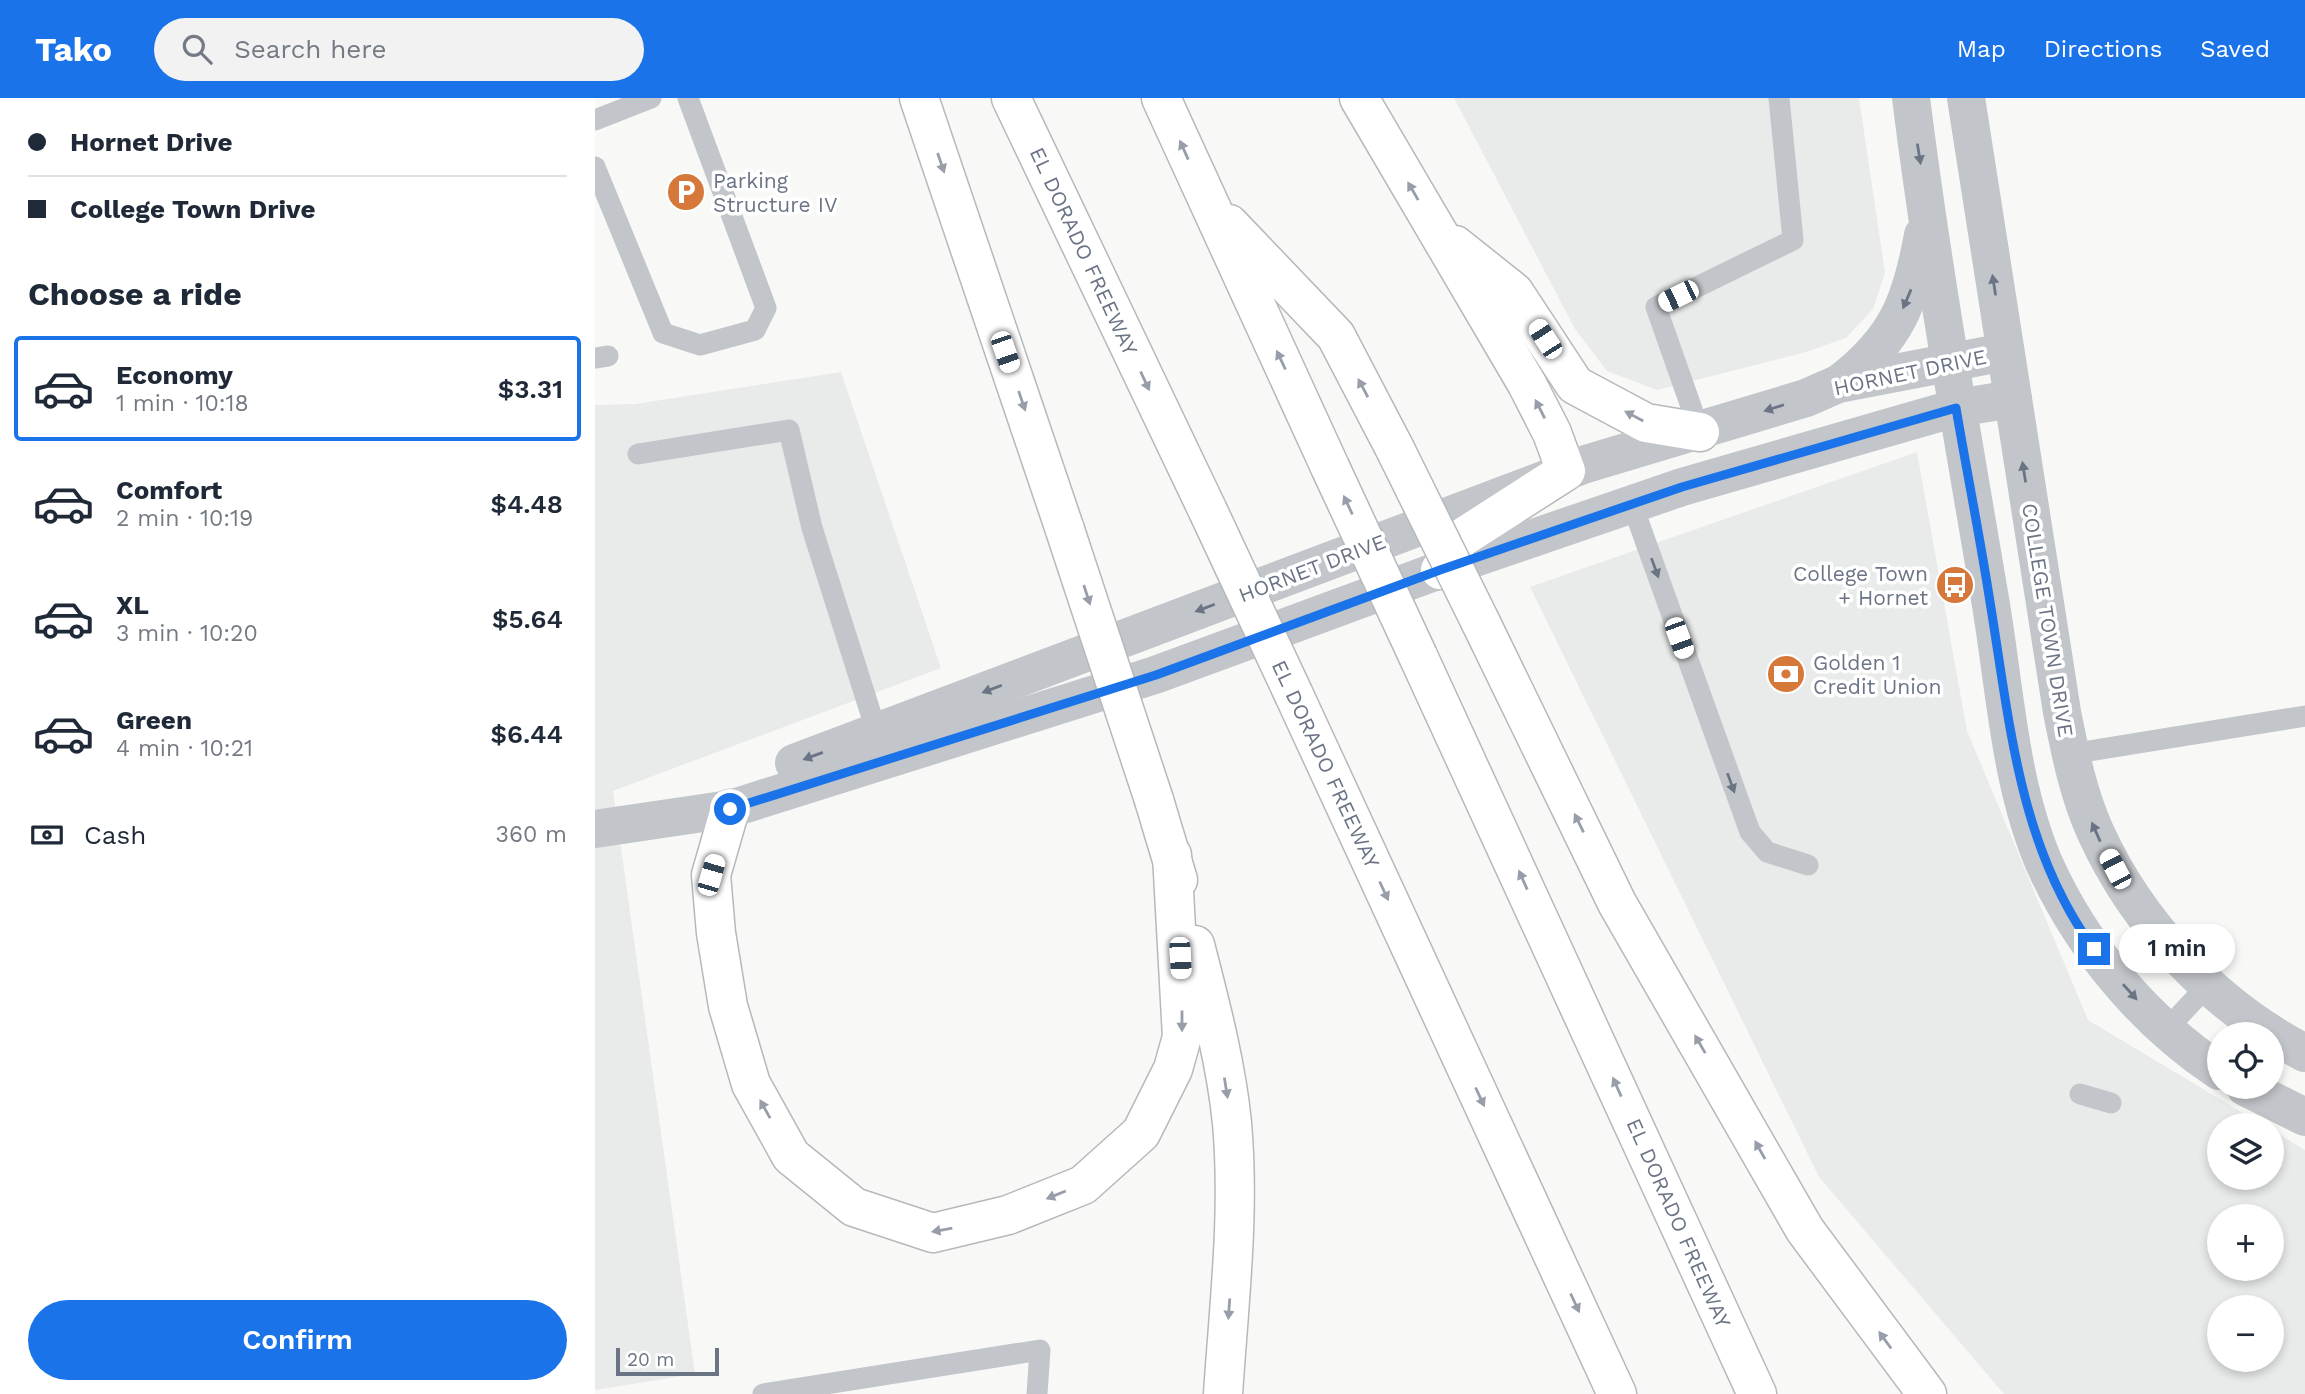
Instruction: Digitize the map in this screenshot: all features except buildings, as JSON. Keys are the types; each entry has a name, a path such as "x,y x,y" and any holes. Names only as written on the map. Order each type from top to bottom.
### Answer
{"highway":[{"path":"919,98 1172,855 1215,1020 1232,1123 1234,1241 1223,1394"},
{"name":"EL DORADO FREEWAY","path":"1011,98 1208,511 1617,1394"},
{"name":"EL DORADO FREEWAY","path":"1161,98 1757,1394"},
{"path":"1359,98 1527,384 1552,433 1566,471 1460,539 1440,570"},
{"path":"1208,202 1336,336 1395,449 1617,903 1805,1230 1927,1394"},
{"path":"1437,231 1514,292 1575,385 1646,423 1700,432"},
{"path":"730,809 711,875 716,933 728,1006 751,1084 791,1156 855,1207 933,1233 1008,1215 1083,1185 1141,1133 1173,1069 1182,1037 1172,855"}],"street":[{"path":"1911,98 1956,408 2011,737 2030,822 2043,861 2081,932 2107,967 2166,1030 2207,1062"},
{"name":"COLLEGE TOWN DRIVE","path":"1966,98 2070,754 2094,830 2141,910 2177,954 2240,1012 2305,1053"},
{"path":"1838,384 1883,345 1897,321 1915,278 1928,209"},
{"name":"HORNET DRIVE","path":"613,826 877,733 1566,471 1700,432 1806,398 1838,384 2005,352"},
{"name":"HORNET DRIVE","path":"613,826 730,809 1156,675 1440,570 1632,504 1956,408 2013,399"},
{"path":"2269,1099 2305,1117"}],"lane":[{"path":"595,120 651,98"},
{"path":"595,167 604,217 663,333 700,345 755,330 766,308 688,98"},
{"path":"1700,432 1655,307 1793,240 1779,98"},
{"path":"638,454 789,430 812,528 877,733"},
{"path":"1632,504 1750,832 1767,852 1808,865"},
{"path":"2070,754 2305,716"},
{"path":"2166,1030 2208,985"},
{"path":"2080,1094 2111,1103"},
{"path":"763,1394 1040,1350 1037,1394"}],"shaded area":[{"path":"1454,98 1859,98 1885,273 1873,309 1846,338 1806,352 1657,390 1607,371 1575,329"},
{"path":"841,372 941,668 613,791 695,1374 595,1390 595,405 635,404"},
{"path":"1917,452 1967,731 2088,1020 2207,1091 2207,1099 2220,1099 2243,1113 2207,1113 2207,1190 2284,1190 2284,1137 2305,1150 2305,1394 2004,1394 1819,1177 1530,587"}],"place":[{"name":"Parking Structure IV","path":"686,192"},
{"name":"College Town + Hornet","path":"1955,585"},
{"name":"Golden 1 Credit Union","path":"1786,674"}],"route":[{"path":"730,809 1156,675 1440,570 1682,487 1956,408 2020,783 2043,861 2060,896 2094,949"}]}
